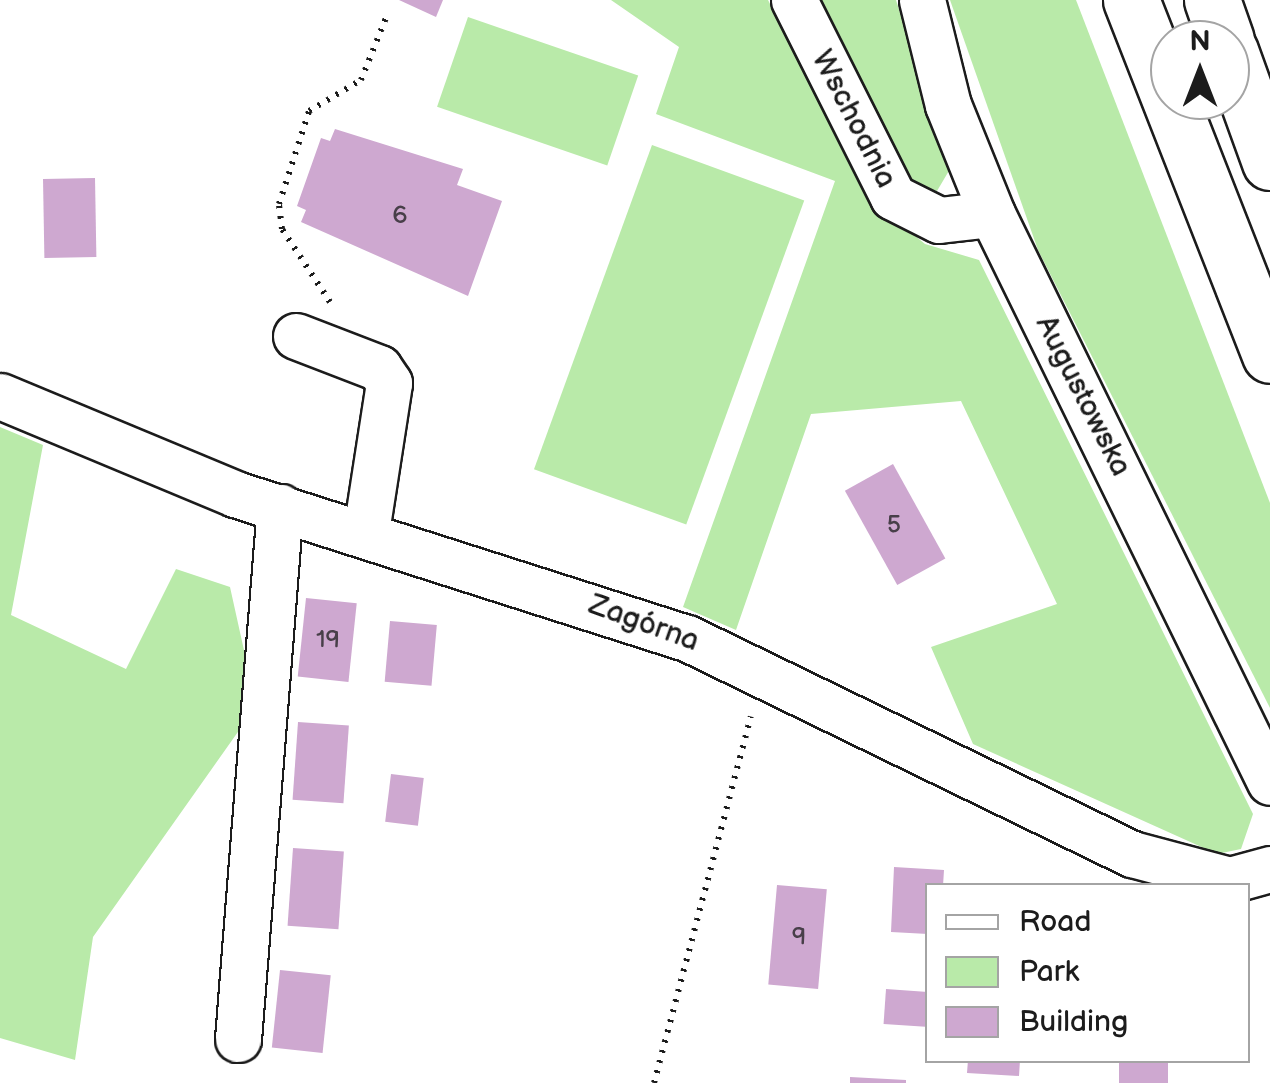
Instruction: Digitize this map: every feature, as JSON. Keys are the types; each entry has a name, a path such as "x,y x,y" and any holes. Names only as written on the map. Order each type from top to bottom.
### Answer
{"highway":[{"path":"1131,0 1270,355"},
{"path":"1250,106 1270,162"}],"street":[{"name":"Wschodnia","path":"794,0 892,196 939,220 992,214"},
{"name":"Augustowska","path":"922,0 948,104 992,214 1270,782"},
{"path":"311,342 379,368 390,384 366,532"},
{"name":"Zagórna","path":"0,396 280,507 366,532 764,671 1132,854 1230,880 1270,869"},
{"path":"238,1039 280,507"}],"path":[{"path":"311,342 330,303 282,229 279,204 309,111 361,80 388,12"},
{"path":"654,1083 764,671"}],"green space":[{"path":"611,0 768,0 868,197 925,244 979,260 1253,814 1241,849 1217,854 973,744 931,647 1057,604 961,401 811,414 736,630 683,607 835,181 656,114 679,47"},
{"path":"818,0 896,0 950,169 937,191 908,184"},
{"path":"950,0 1076,0 1270,503 1270,708 1038,250"},
{"path":"468,17 638,76 607,165 437,107"},
{"path":"652,145 804,200 686,525 534,469"},
{"path":"0,427 43,445 11,615 126,669 176,569 230,587 251,682 240,729 93,937 75,1060 0,1038"}],"building":[{"path":"399,0 443,0 436,17"},
{"path":"335,129 463,169 457,185 502,201 468,296 301,222 306,210 297,206 321,138 330,141"},
{"path":"95,178 96,257 44,258 43,179"},
{"path":"893,464 945,558 897,585 845,491"},
{"path":"306,598 357,603 348,682 298,677"},
{"path":"390,621 437,625 432,686 385,682"},
{"path":"298,722 349,726 343,803 293,800"},
{"path":"391,774 424,778 418,826 385,822"},
{"path":"293,848 344,852 338,929 288,926"},
{"path":"894,867 944,870 943,883 925,883 925,934 891,932"},
{"path":"777,885 827,889 818,989 768,985"},
{"path":"280,970 331,975 323,1053 272,1048"},
{"path":"886,989 925,992 925,1027 884,1024"},
{"path":"968,1063 1020,1063 1019,1076 967,1073"},
{"path":"1119,1063 1168,1063 1168,1083 1119,1083"},
{"path":"850,1077 906,1080 906,1083 850,1083"}]}
